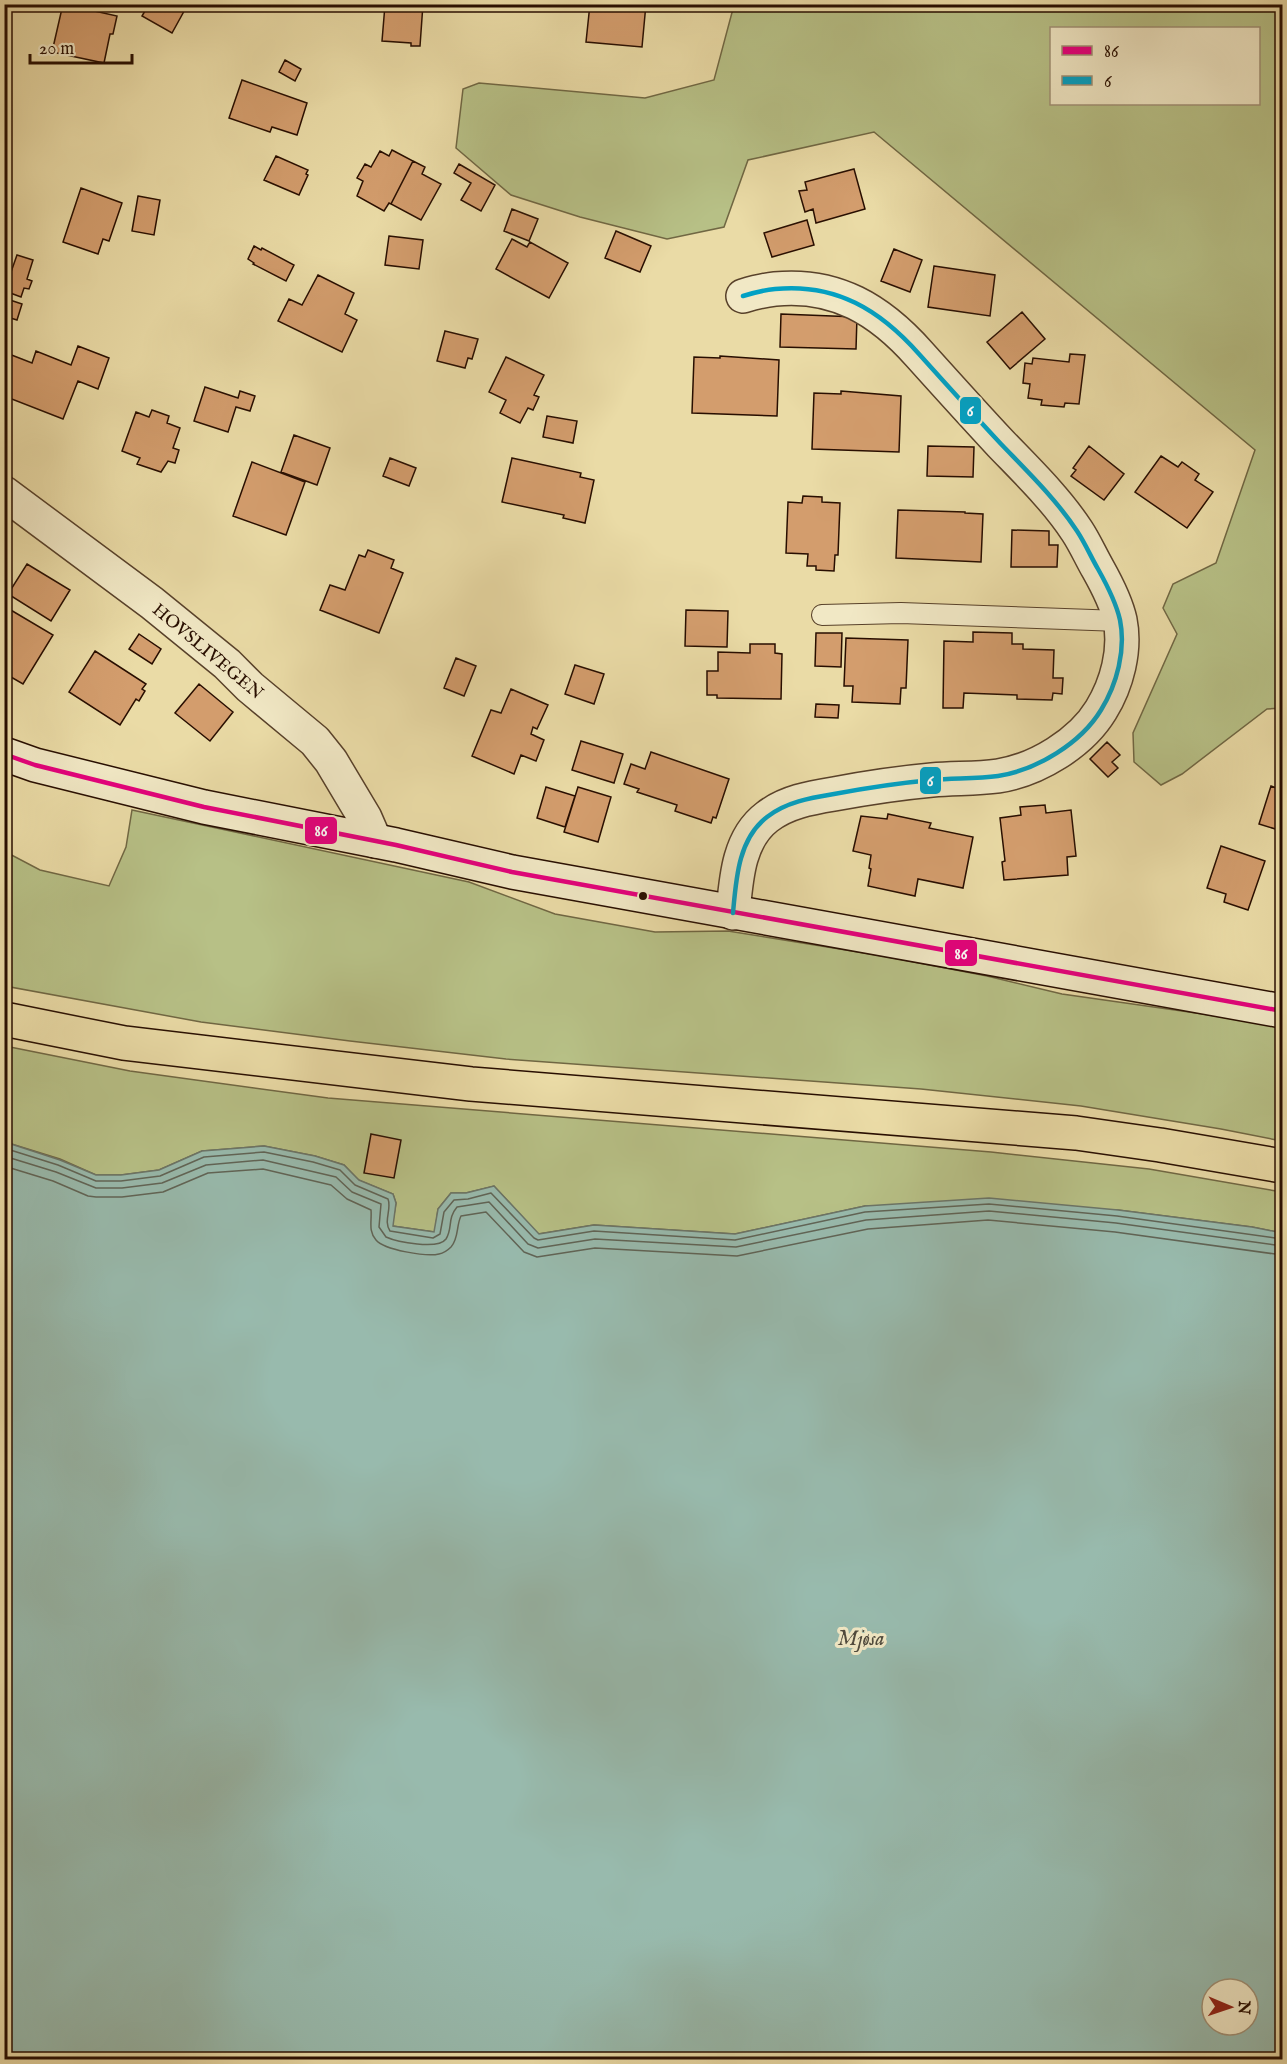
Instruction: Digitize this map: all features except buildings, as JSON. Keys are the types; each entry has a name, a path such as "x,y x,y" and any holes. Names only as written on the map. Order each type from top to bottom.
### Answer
{"highway":[{"path":"4,1019 124,1043 294,1064 471,1084 1076,1133 1282,1166"}],"street":[{"path":"733,913 737,874 744,852 754,830 778,809 801,800 862,788 932,780 999,776 1053,755 1075,742 1092,724 1115,682 1121,655 1120,621 1109,589 1076,530 1052,499 899,330 860,303 840,295 804,289 775,289 743,296"},
{"name":"HOVSLIVEGEN","path":"4,493 152,603 227,664 250,687 315,741 331,761 365,818 375,841"},
{"path":"4,754 35,765 204,807 375,841 512,872 1282,1011"}],"lane":[{"path":"822,615 901,614 1120,621"}],"green space":[{"path":"734,5 1282,5 1282,708 1267,709 1182,774 1161,785 1134,762 1133,733 1177,634 1163,608 1173,584 1216,563 1255,450 874,132 748,160 724,227 667,239 580,217 511,195 456,148 463,89 479,83 645,98 714,80"},
{"path":"132,810 469,882 555,914 655,932 728,931 883,956 987,976 1062,994 1282,1027 1282,1141 1081,1106 921,1089 506,1059 350,1041 201,1022 5,986 4,851 40,870 109,886 126,847"},
{"path":"5,1046 130,1071 328,1098 991,1152 1149,1169 1282,1192 1282,1233 1118,1210 865,1206 735,1234 594,1225 538,1234 494,1186 466,1193 451,1193 438,1209 435,1232 392,1226 396,1203 393,1194 358,1180 344,1165 315,1156 264,1146 202,1151 159,1170 121,1175 96,1175 60,1159 5,1142"}],"water":[{"name":"Mjøsa","path":"5,1142 60,1160 96,1175 121,1175 159,1170 202,1151 264,1146 315,1156 344,1165 359,1180 393,1194 396,1203 393,1226 434,1232 438,1209 451,1193 466,1193 494,1186 539,1234 594,1225 735,1234 865,1206 989,1198 1118,1210 1282,1233 1282,2059 5,2059"}],"transit line":[{"name":"6","path":"733,913 737,874 744,848 757,826 774,812 790,804 816,797 940,779 998,776 1028,768 1070,744 1092,722 1112,689 1119,666 1122,643 1120,620 1114,600 1083,540 1069,519 1041,486 889,324 855,303 818,290 771,289 743,296"},
{"name":"86","path":"4,754 35,765 204,807 396,845 512,872 1282,1011"}]}
